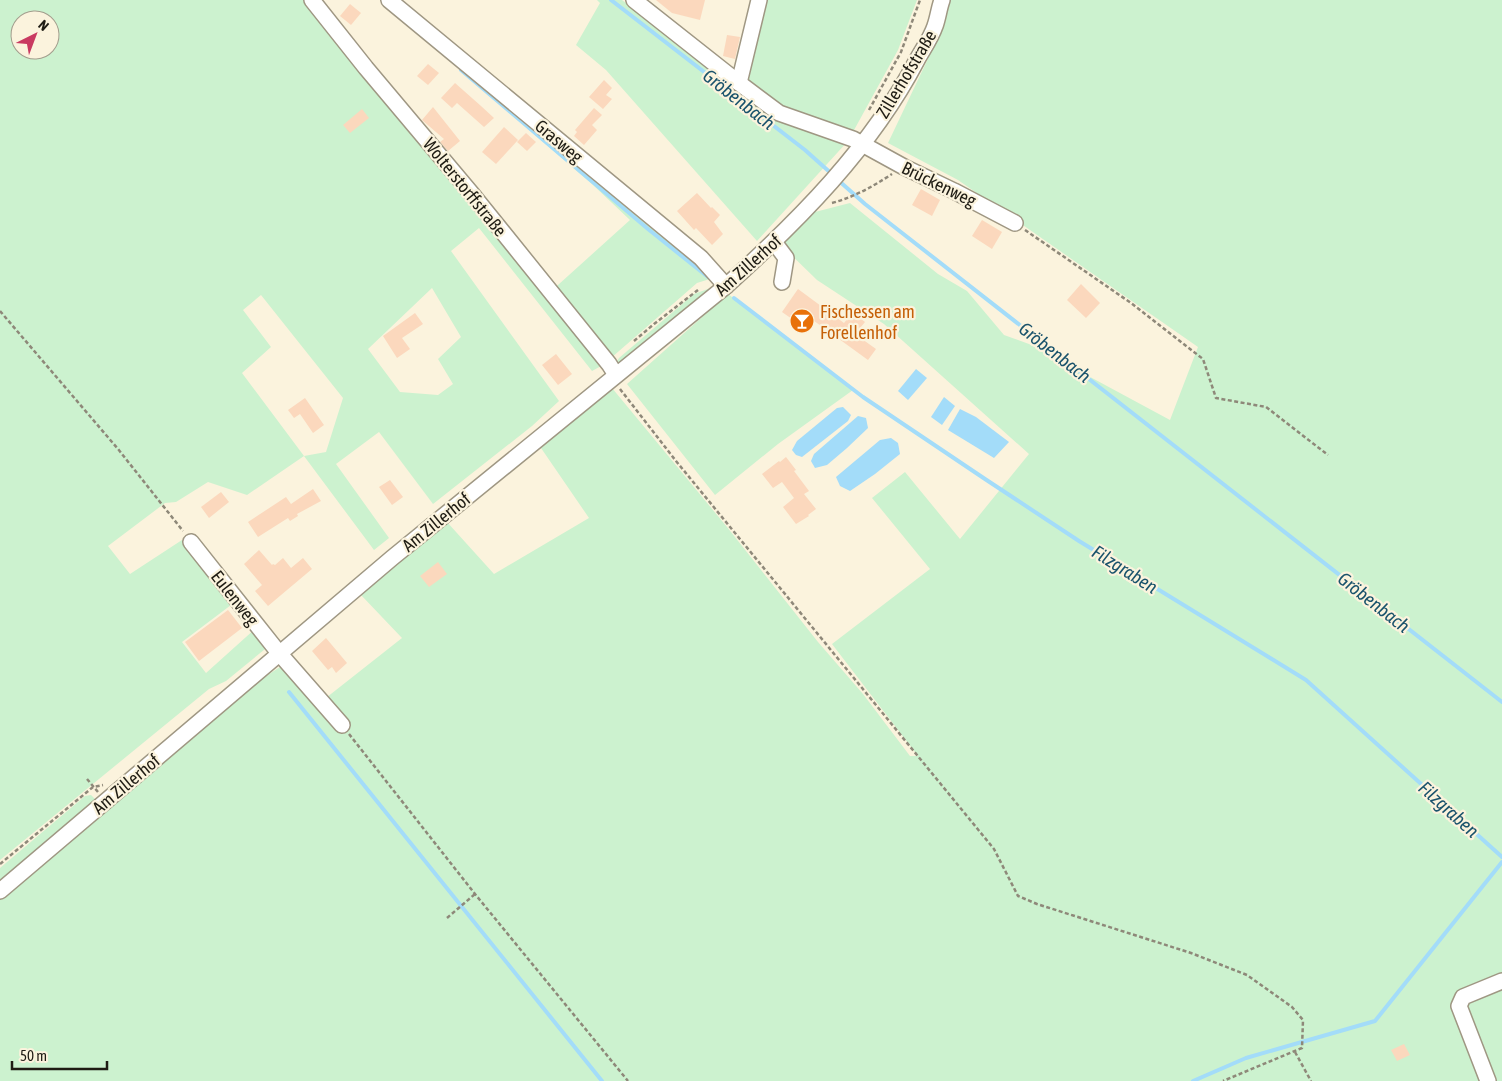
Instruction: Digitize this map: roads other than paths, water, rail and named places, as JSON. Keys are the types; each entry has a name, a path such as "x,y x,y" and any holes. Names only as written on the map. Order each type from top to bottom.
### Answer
{"street":[{"name":"Wolterstorffstraße","path":"312,0 609,364 614,377"},
{"name":"Grasweg","path":"389,0 701,258 726,286"},
{"path":"738,83 758,0"},
{"name":"Zillerhofstraße","path":"862,145 903,86 935,26 942,0"},
{"name":"Brückenweg","path":"641,2 738,83 778,113 853,139 1015,223"},
{"name":"Am Zillerhof","path":"0,891 279,653 726,286 807,209 862,145"},
{"path":"774,242 786,258 782,282"},
{"name":"Eulenweg","path":"192,542 279,653 342,725"},
{"path":"1493,1079 1458,1006 1463,998 1502,981"}],"water":[{"path":"916,369 927,378 908,400 898,391"},
{"path":"944,397 955,406 942,425 931,417"},
{"path":"843,407 851,415 848,421 802,457 796,455 792,450 797,441 837,408"},
{"path":"960,409 976,417 1009,442 994,458 948,430"},
{"path":"858,416 866,418 868,428 827,465 815,468 811,461 814,454"},
{"path":"891,438 898,443 900,454 850,491 840,486 836,477 880,440"}],"waterway":[{"name":"Gröbenbach","path":"611,0 805,150 833,175"},
{"path":"461,70 648,229 708,277"},
{"name":"Gröbenbach","path":"838,180 865,204 1502,702"},
{"name":"Filzgraben","path":"734,298 863,397 985,479 1079,541 1306,680 1502,857"},
{"path":"289,692 602,1081"},
{"path":"1193,1081 1246,1058 1375,1021 1502,862"}],"place":[{"name":"Fischessen am Forellenhof","path":"802,321"}]}
